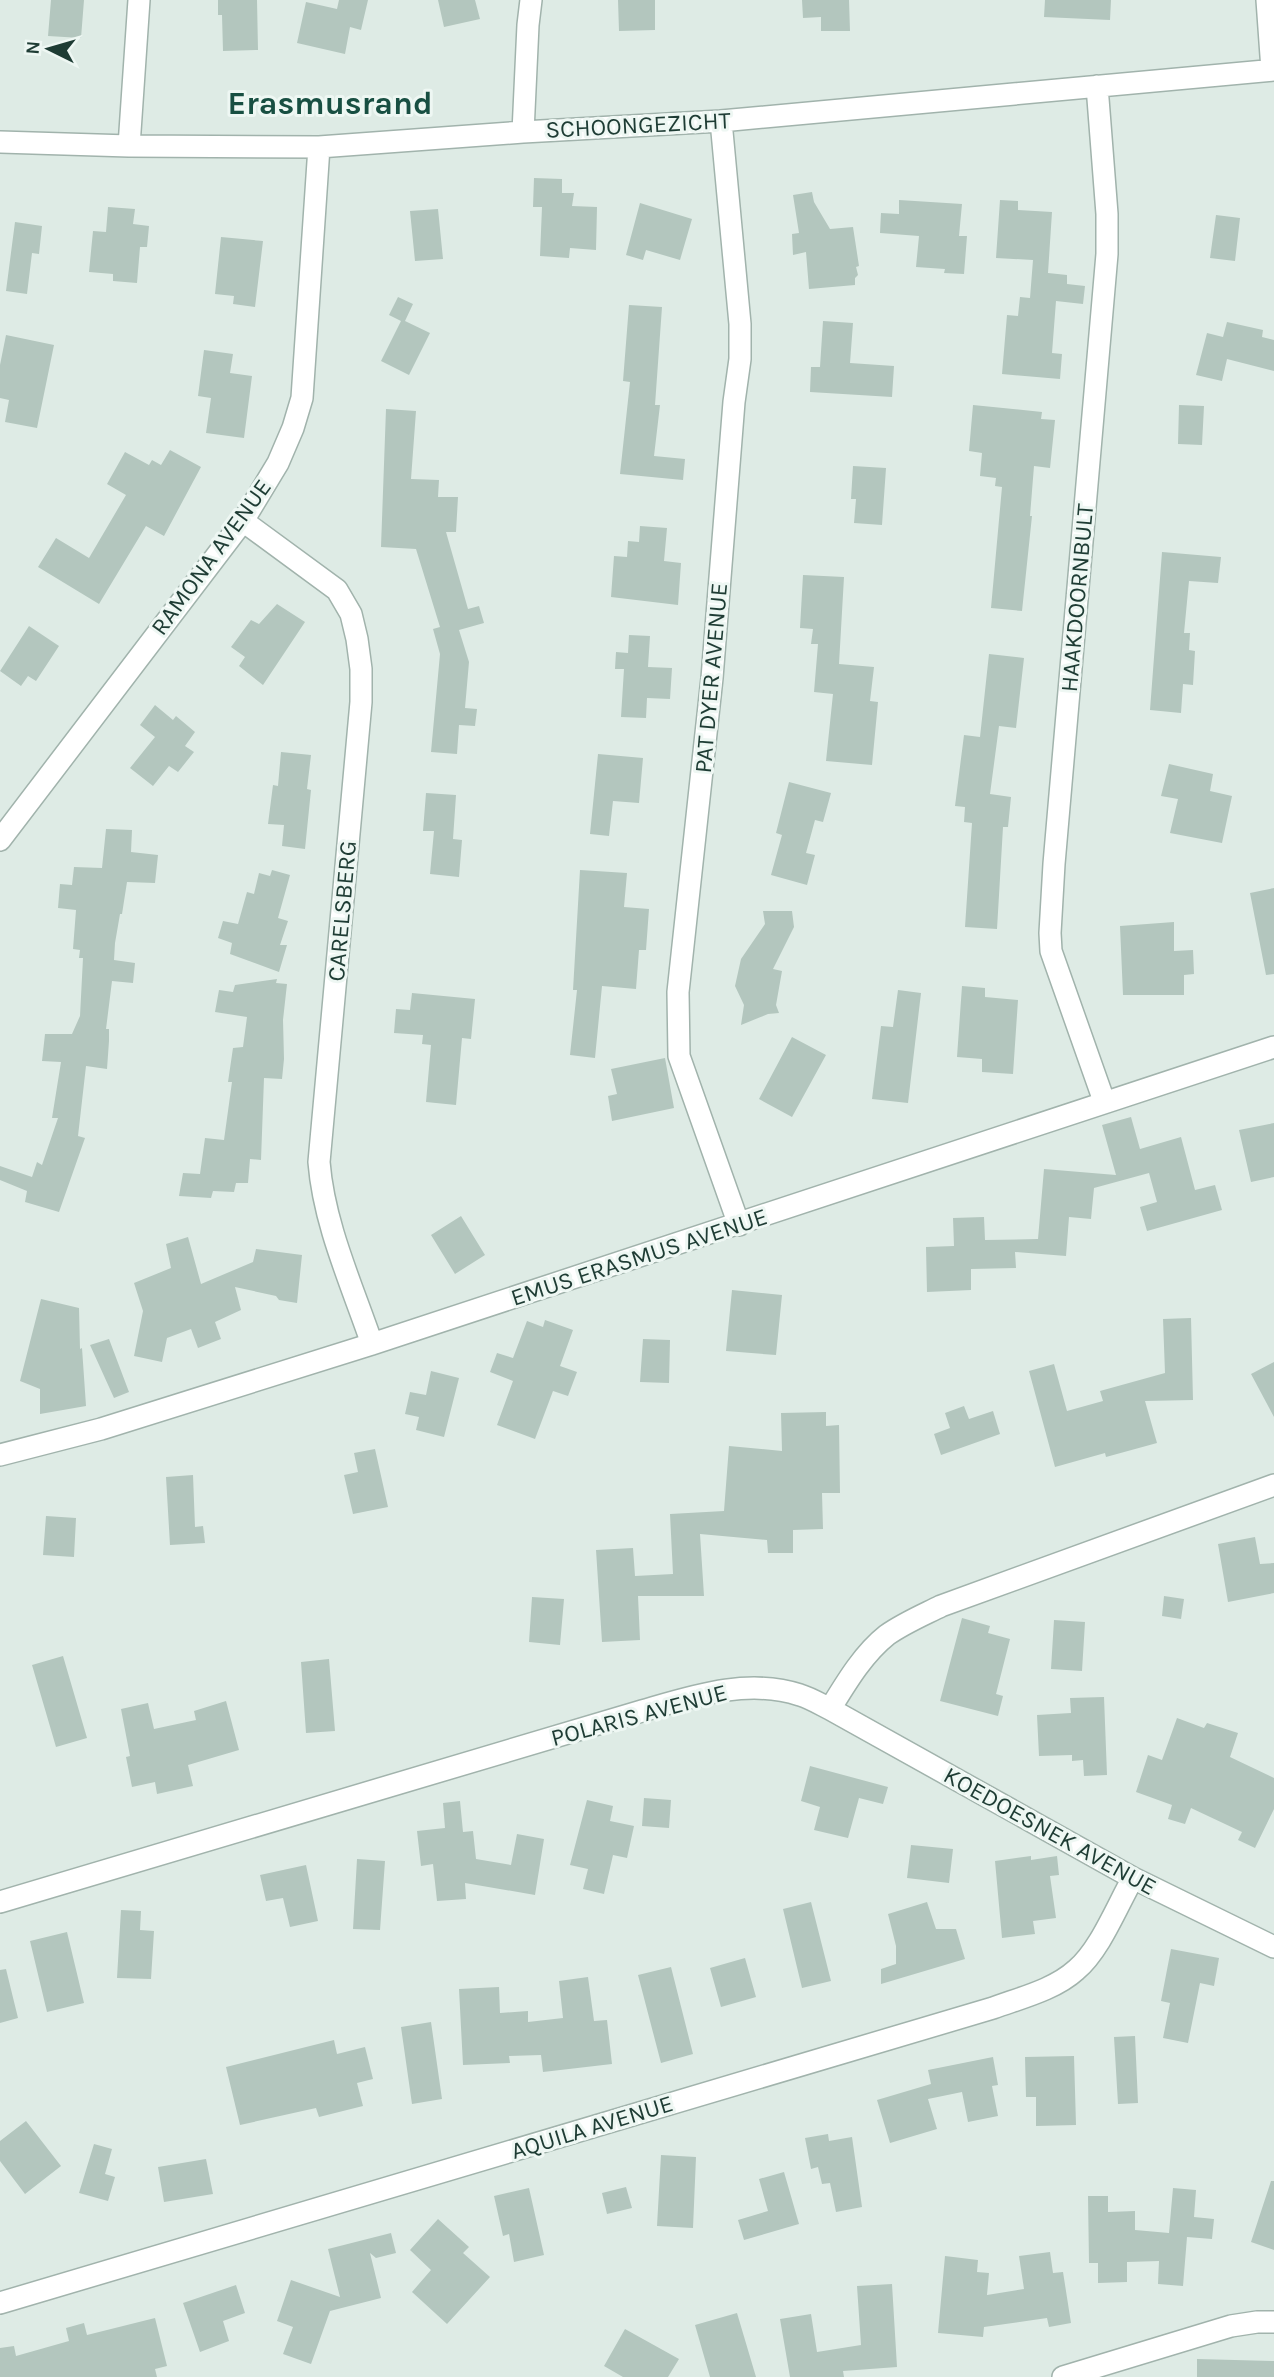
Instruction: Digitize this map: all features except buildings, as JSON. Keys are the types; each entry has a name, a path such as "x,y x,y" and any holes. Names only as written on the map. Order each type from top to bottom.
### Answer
{"street":[{"path":"129,146 139,0"},
{"path":"523,132 531,0"},
{"path":"1267,0 1273,70"},
{"name":"SCHOONGEZICHT","path":"0,142 319,147 721,121 1273,70"},
{"name":"HAAKDOORNBULT","path":"1097,86 1107,214 1107,254 1049,933 1051,951 1062,988 1104,1101"},
{"name":"PAT DYER AVENUE","path":"721,121 740,324 740,359 734,402 712,678 678,992 677,1025 679,1056 739,1224"},
{"name":"RAMONA AVENUE","path":"0,840 243,521 278,463 302,398 319,147"},
{"name":"CARELSBERG","path":"243,521 337,590 351,614 357,639 361,702 319,1162 328,1217 372,1344"},
{"name":"EMUS ERASMUS AVENUE","path":"0,1455 101,1429 372,1344 1274,1047"},
{"path":"830,1709 854,1672 885,1637 902,1625 941,1606 1274,1485"},
{"name":"POLARIS AVENUE","path":"0,1902 700,1695 741,1688 772,1690 800,1695 830,1709"},
{"name":"KOEDOESNEK AVENUE","path":"830,1709 1133,1878 1274,1947"},
{"name":"AQUILA AVENUE","path":"0,2303 1027,1996 1051,1986 1077,1970 1095,1947 1133,1878"},
{"path":"1063,2377 1231,2326 1274,2322"}],"district":[{"name":"Erasmusrand","path":"330,103"}]}
